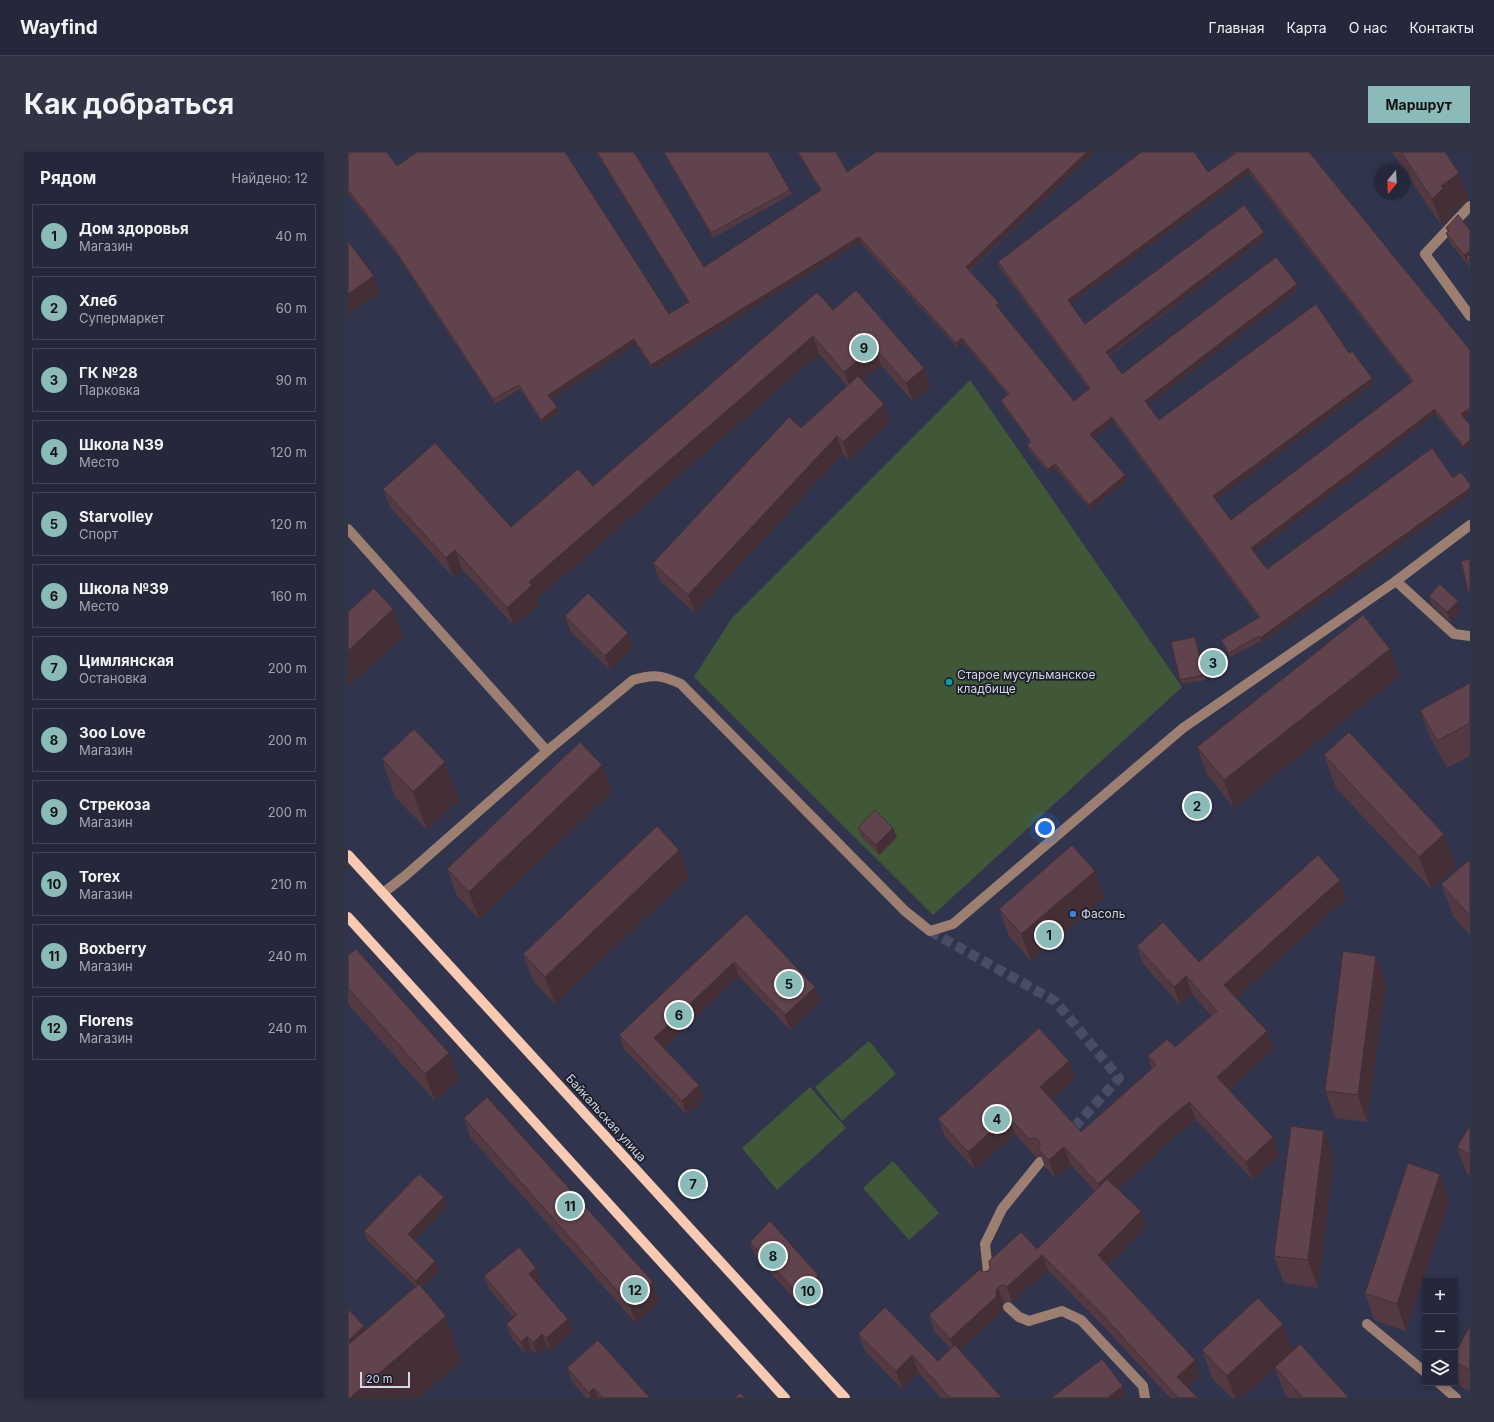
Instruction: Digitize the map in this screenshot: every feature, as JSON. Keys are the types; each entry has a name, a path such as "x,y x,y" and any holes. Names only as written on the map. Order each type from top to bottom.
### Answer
{"main road":[{"name":"Байкальская улица","path":"348,856 845,1398"},
{"path":"348,917 785,1398"}],"street":[{"path":"1470,206 1425,254 1470,316"},
{"path":"383,893 405,876 547,750 633,680 647,676 664,676 681,684 905,911 930,931 954,924 1183,728 1396,581 1470,525"},
{"path":"348,529 547,750"},
{"path":"1396,581 1454,634 1470,636"},
{"path":"989,1281 985,1244 1002,1209 1040,1162"},
{"path":"1008,1307 1019,1317 1029,1320 1062,1311 1081,1320 1143,1386 1145,1398"},
{"path":"1367,1324 1422,1370"},
{"path":"1442,1386 1456,1398"}],"green space":[{"path":"970,380 1182,687 933,915 694,677 732,618"},
{"path":"869,1041 896,1074 842,1121 815,1087"},
{"path":"810,1087 846,1128 777,1190 742,1148"},
{"path":"893,1161 939,1213 909,1240 863,1188"}],"building":[{"path":"348,152 387,152 397,166 417,152 565,152 669,314 689,302 597,152 634,152 704,267 821,190 798,152 836,152 847,172 876,152 1087,152 966,267 999,303 996,305 1074,401 1090,388 998,262 1141,152 1194,152 1208,172 1236,153 1235,152 1309,152 1470,350 1470,408 1461,414 1470,425 1470,440 1463,446 1435,409 1251,548 1267,569 1432,448 1453,478 1461,472 1470,484 1470,488 1260,638 1259,636 1229,653 1221,640 1260,617 1112,417 1090,434 1125,475 1089,505 1055,464 1048,469 1027,445 1031,442 1001,400 1009,394 962,338 956,343 859,237 651,365 634,339 548,395 557,407 541,420 519,385 493,399 395,250 348,190","holes":["1248,168 1413,381 1231,520 1213,496 1372,378 1352,351 1349,353 1316,304 1159,420 1145,401 1297,284 1276,257 1122,374 1106,352 1264,232 1244,205 1085,324 1068,300"]},
{"path":"664,152 768,152 790,190 711,233"},
{"path":"1401,152 1445,152 1459,173 1441,186 1443,188 1432,199"},
{"path":"1458,215 1470,230 1470,251 1464,255 1446,233 1449,231 1446,228"},
{"path":"348,241 374,276 348,294"},
{"path":"1470,254 1470,262 1466,258"},
{"path":"856,290 924,368 906,383 874,347 844,372 813,336 529,582 532,585 507,608 455,550 446,558 383,489 435,443 511,527 578,469 593,486 817,292 833,310"},
{"path":"858,376 884,404 843,442 837,436 688,595 653,563 789,417 801,428"},
{"path":"1470,559 1470,590 1468,591 1461,561"},
{"path":"1440,584 1458,601 1447,612 1429,596"},
{"path":"374,588 393,609 348,651 348,612"},
{"path":"588,593 628,633 605,656 565,616"},
{"path":"1363,615 1390,649 1224,780 1197,747"},
{"path":"1195,637 1204,675 1180,680 1171,642"},
{"path":"1470,683 1470,723 1437,741 1420,710"},
{"path":"414,729 445,762 413,792 382,759"},
{"path":"1349,732 1444,834 1419,857 1324,755"},
{"path":"580,742 602,765 469,892 447,869"},
{"path":"875,810 893,828 876,845 858,828"},
{"path":"657,826 679,850 545,977 523,954"},
{"path":"1072,845 1095,871 1021,934 999,909"},
{"path":"1318,855 1340,880 1224,985 1267,1031 1217,1077 1273,1137 1246,1162 1189,1102 1167,1120 1098,1184 1064,1147 1049,1160 1038,1149 1040,1145 1038,1139 1029,1139 1008,1116 968,1152 938,1119 1039,1028 1069,1061 1040,1087 1081,1132 1156,1065 1148,1056 1167,1039 1175,1047 1217,1011 1186,976 1174,987 1137,946 1163,922 1199,962"},
{"path":"1468,861 1470,863 1470,916 1441,884"},
{"path":"746,914 815,987 785,1015 734,962 654,1038 699,1085 682,1101 619,1035"},
{"path":"356,949 449,1053 425,1074 348,988 348,955"},
{"path":"1343,951 1376,956 1358,1095 1325,1091"},
{"path":"487,1097 653,1282 629,1304 464,1118"},
{"path":"1470,1125 1470,1155 1457,1147"},
{"path":"1291,1126 1324,1131 1308,1260 1274,1256"},
{"path":"1408,1163 1440,1174 1397,1304 1365,1293"},
{"path":"419,1174 444,1197 408,1234 435,1261 416,1281 364,1231"},
{"path":"1107,1179 1141,1211 1098,1255 1195,1360 1177,1377 1198,1398 1178,1398 1101,1313 1042,1255 1007,1287 1003,1285 998,1287 996,1291 997,1296 950,1339 929,1315 979,1270 984,1272 988,1271 990,1268 989,1261 1021,1232 1037,1249"},
{"path":"770,1221 818,1275 798,1294 750,1242"},
{"path":"519,1247 536,1268 529,1274 568,1319 546,1338 542,1334 533,1343 527,1336 521,1342 506,1324 517,1315 484,1276"},
{"path":"419,1284 446,1316 350,1398 348,1398 348,1345"},
{"path":"1258,1298 1283,1324 1227,1376 1202,1350"},
{"path":"885,1307 938,1361 955,1345 1002,1398 950,1398 912,1355 896,1371 858,1334"},
{"path":"348,1309 364,1326 348,1341"},
{"path":"1470,1326 1470,1370 1458,1364 1458,1348"},
{"path":"598,1340 650,1398 604,1398 594,1388 589,1393 567,1368"},
{"path":"1300,1344 1349,1398 1303,1398 1275,1367"},
{"path":"1102,1359 1123,1386 1107,1398 1051,1398"},
{"path":"740,1393 745,1398 734,1398"}],"tunnel":[{"path":"930,931 1055,1001 1119,1078 1066,1136"}],"place":[{"name":"Стрекоза","path":"864,348"},
{"name":"ГК №28","path":"1213,663"},
{"name":"Старое мусульманское кладбище","path":"949,682"},
{"name":"Хлеб","path":"1197,806"},
{"name":"Фасоль","path":"1073,914"},
{"name":"Дом здоровья","path":"1049,935"},
{"name":"Starvolley","path":"789,984"},
{"name":"Школа №39","path":"679,1015"},
{"name":"Школа N39","path":"997,1119"},
{"name":"Цимлянская","path":"693,1184"},
{"name":"Boxberry","path":"570,1206"},
{"name":"Зоо Love","path":"773,1256"},
{"name":"Florens","path":"635,1290"},
{"name":"Torex","path":"808,1291"}]}
